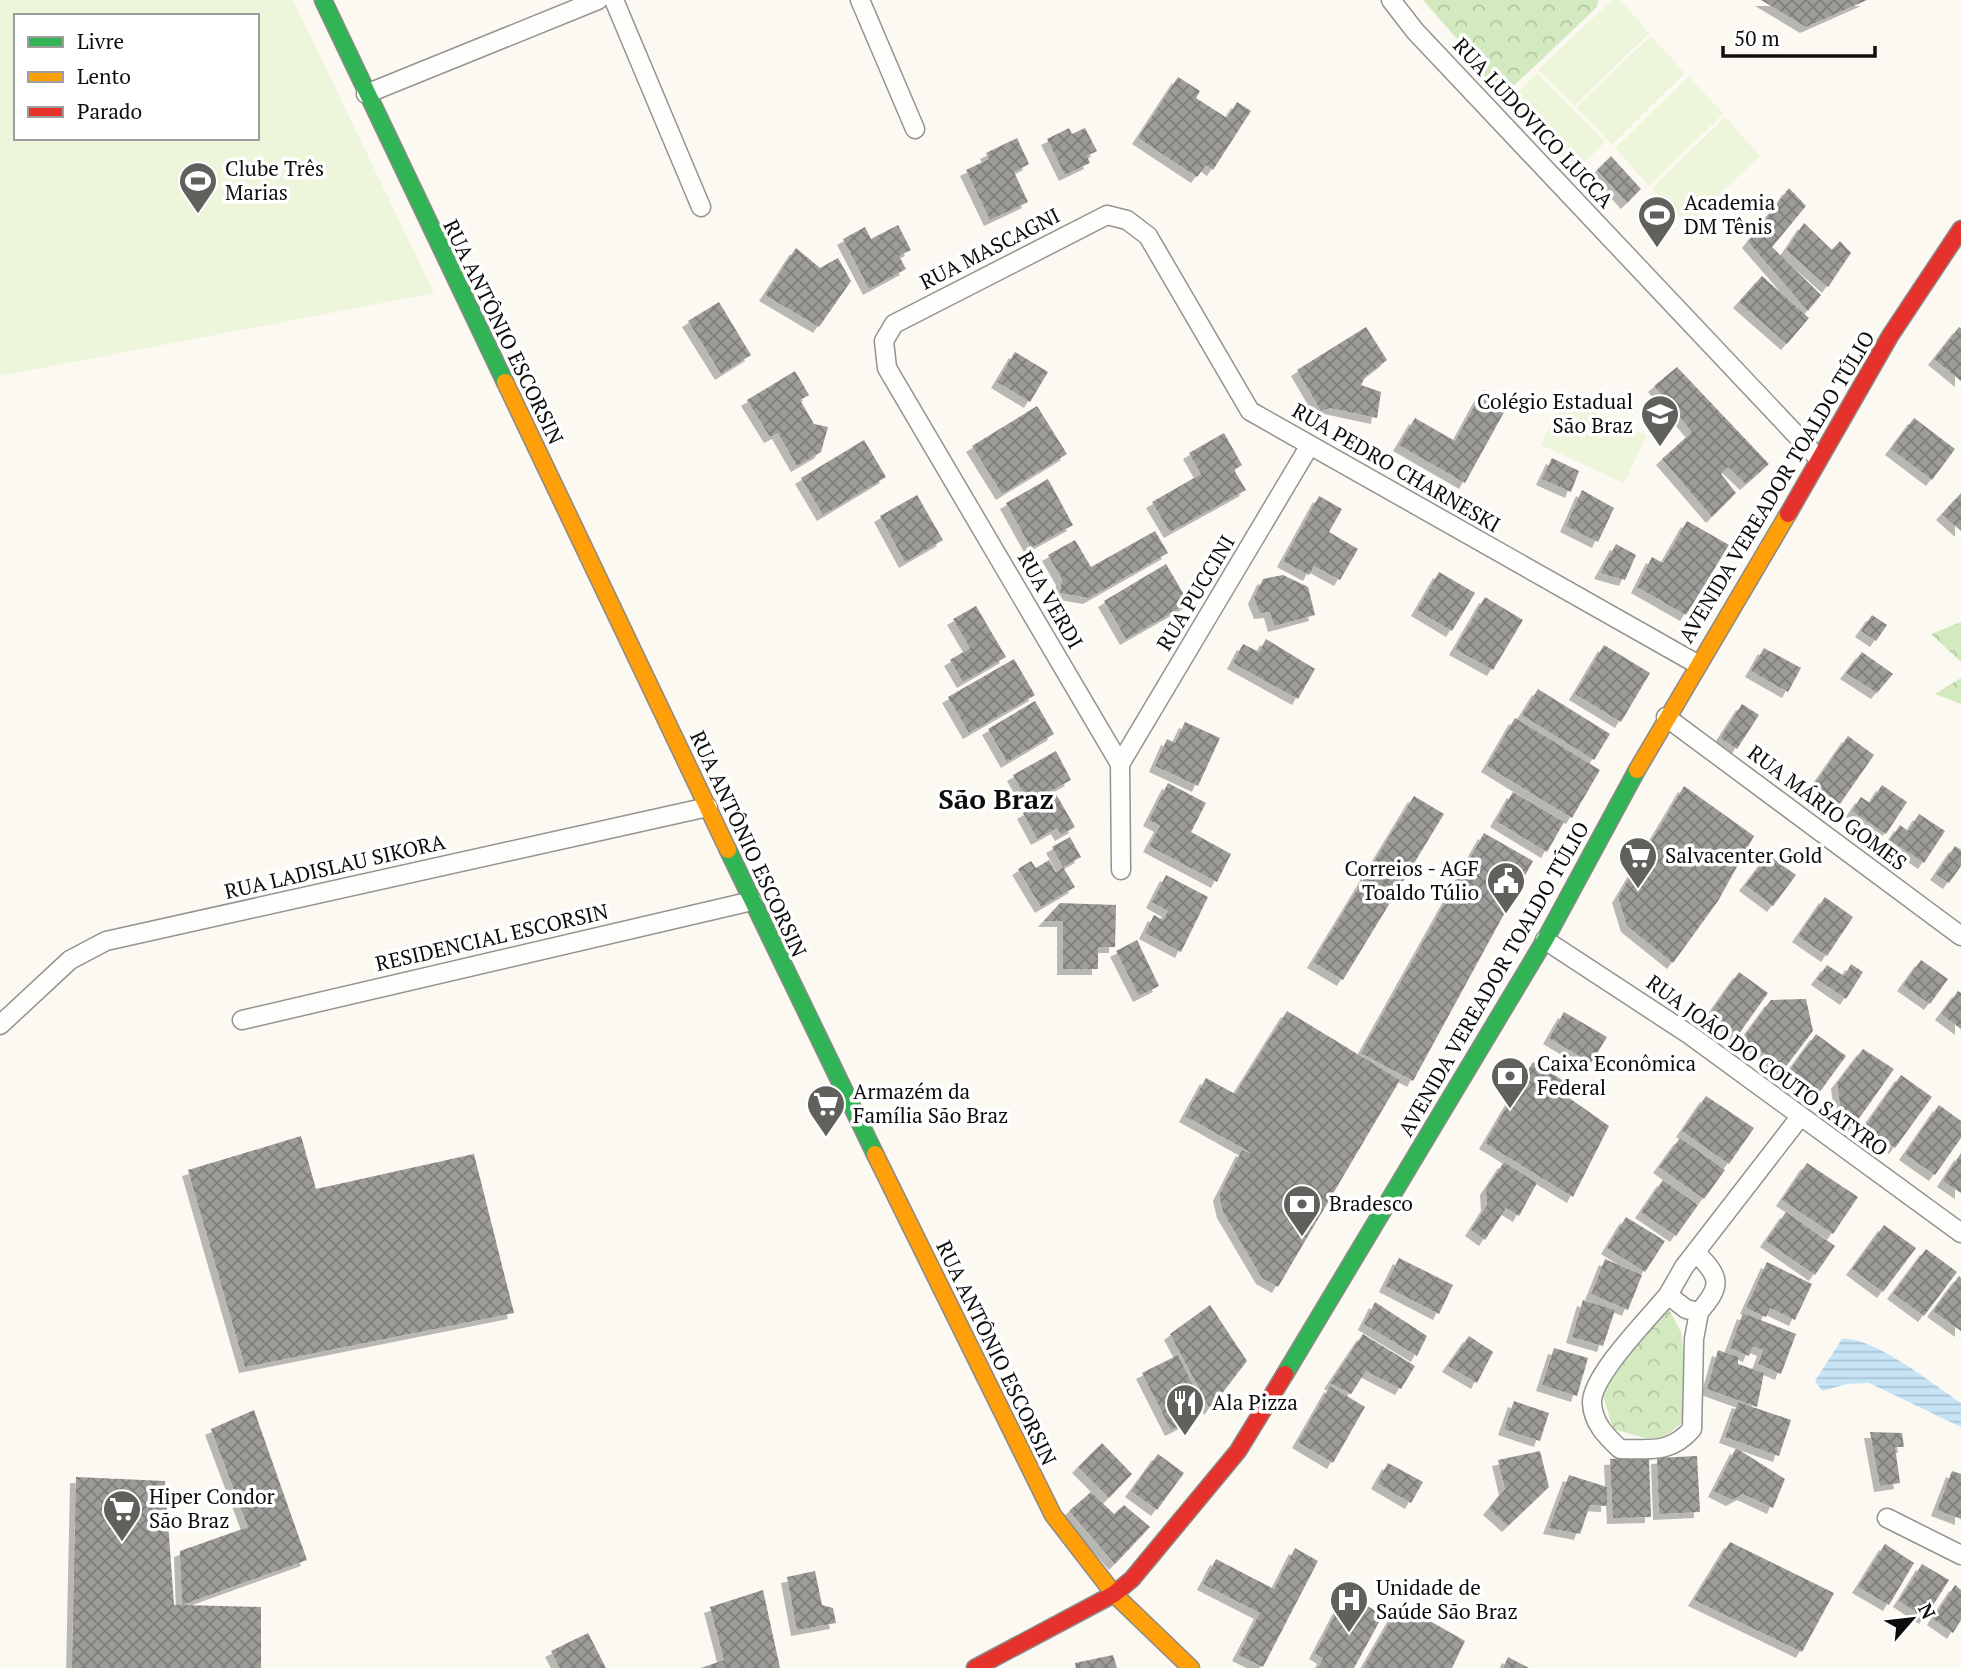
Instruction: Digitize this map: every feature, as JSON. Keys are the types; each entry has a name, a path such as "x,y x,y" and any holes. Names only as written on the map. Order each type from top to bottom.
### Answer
{"main road":[{"name":"RUA ANTÔNIO ESCORSIN","path":"323,0 752,901 1054,1516 1114,1594 1191,1668"},
{"name":"AVENIDA VEREADOR TOALDO TÚLIO","path":"975,1668 1114,1594 1132,1579 1238,1451 1545,940 1697,664 1782,525 1890,336 1961,229"}],"street":[{"path":"366,94 598,0"},
{"path":"614,0 701,207"},
{"path":"860,0 915,129"},
{"name":"RUA LUDOVICO LUCCA","path":"1391,0 1424,41 1818,458"},
{"name":"RUA MASCAGNI","path":"887,368 884,341 894,324 1095,221 1107,215 1127,220 1148,236"},
{"name":"RUA PEDRO CHARNESKI","path":"1148,236 1250,411 1697,664"},
{"name":"RUA VERDI","path":"887,368 1120,764 1121,870"},
{"name":"RUA PUCCINI","path":"1120,764 1310,445"},
{"name":"RUA MÁRIO GOMES","path":"1667,717 1961,936"},
{"name":"RUA LADISLAU SIKORA","path":"0,1026 70,960 106,941 708,807"},
{"name":"RESIDENCIAL ESCORSIN","path":"242,1020 752,901"},
{"name":"RUA JOÃO DO COUTO SATYRO","path":"1545,940 1690,1035 1961,1233"},
{"path":"1696,1253 1712,1268 1716,1292 1699,1312 1693,1339 1692,1429 1680,1442 1659,1449 1620,1449 1600,1430 1592,1402 1599,1379 1668,1295 1696,1253 1800,1117"},
{"path":"1668,1295 1686,1309 1699,1312"},
{"path":"1887,1518 1961,1555"}],"green space":[{"name":"Clube Três Marias","path":"0,0 293,0 434,293 0,376"},
{"path":"1423,0 1598,0 1597,7 1500,99 1465,48"},
{"path":"1612,0 1620,0 1649,33 1574,106 1538,70"},
{"path":"1651,36 1685,73 1612,145 1576,107"},
{"path":"1537,73 1605,142 1576,171 1507,102"},
{"path":"1689,76 1723,114 1649,186 1615,148"},
{"path":"1725,117 1760,156 1687,225 1652,188"},
{"path":"1563,398 1647,435 1624,483 1541,445"},
{"path":"1961,622 1961,662 1931,634"},
{"path":"1961,678 1961,704 1935,694"},
{"path":"1666,1304 1681,1332 1691,1415 1659,1442 1613,1429 1600,1385"}],"water":[{"path":"1842,1339 1855,1340 1886,1353 1961,1403 1961,1427 1869,1383 1847,1384 1822,1391 1815,1381"}],"building":[{"path":"1761,0 1867,0 1806,27"},
{"path":"1178,77 1200,91 1196,98 1227,118 1237,102 1251,111 1213,170 1206,165 1197,177 1138,138"},
{"path":"1069,128 1072,134 1085,128 1097,151 1087,156 1090,163 1065,175 1047,139"},
{"path":"1017,138 1029,164 1014,172 1028,202 990,220 966,170 989,159 986,153"},
{"path":"1611,156 1641,189 1627,203 1597,170"},
{"path":"1789,188 1806,206 1772,247 1821,295 1808,311 1748,242"},
{"path":"1804,223 1832,250 1840,241 1851,253 1828,287 1786,250"},
{"path":"898,225 911,250 899,256 906,269 869,289 843,239 865,227 871,239"},
{"path":"796,248 820,268 838,258 851,281 819,327 765,295"},
{"path":"1762,276 1809,318 1787,344 1739,302"},
{"path":"719,302 751,355 721,374 688,321"},
{"path":"1366,327 1387,360 1365,377 1361,385 1381,392 1377,418 1330,408 1321,411 1297,370"},
{"path":"1959,327 1961,328 1961,381 1934,359"},
{"path":"1015,352 1048,372 1030,402 997,382"},
{"path":"1677,367 1769,464 1746,484 1728,467 1721,474 1736,493 1712,517 1662,459 1692,432 1654,386"},
{"path":"795,371 809,395 800,400 814,424 828,427 821,452 797,466 778,433 770,437 747,400"},
{"path":"1483,390 1508,405 1465,483 1399,445 1415,418 1455,441"},
{"path":"1037,406 1067,454 1002,494 972,446"},
{"path":"1914,418 1955,449 1932,480 1891,449"},
{"path":"1224,433 1242,465 1234,470 1246,490 1170,532 1152,502 1201,474 1189,453"},
{"path":"864,440 886,477 823,515 801,478"},
{"path":"1552,458 1579,471 1571,492 1542,479"},
{"path":"1048,479 1073,525 1031,548 1006,503"},
{"path":"1582,490 1614,508 1598,542 1566,526"},
{"path":"1961,493 1961,531 1942,514"},
{"path":"917,495 943,540 905,562 880,516"},
{"path":"1319,496 1342,509 1329,532 1358,549 1340,580 1314,566 1309,575 1283,561"},
{"path":"1687,521 1729,545 1686,615 1637,587 1652,557 1663,563"},
{"path":"1155,531 1168,553 1089,598 1060,593 1062,579 1048,555 1075,540 1091,567"},
{"path":"1616,544 1636,555 1625,580 1600,573"},
{"path":"1166,564 1189,603 1126,639 1104,601"},
{"path":"1439,572 1475,593 1452,631 1417,610"},
{"path":"1283,575 1308,587 1315,615 1274,626 1270,612 1260,613 1254,598 1263,579"},
{"path":"1485,597 1523,620 1493,670 1455,649"},
{"path":"976,606 1006,657 963,682 950,660 970,648 953,619"},
{"path":"1872,615 1887,625 1876,641 1861,631"},
{"path":"1266,639 1315,669 1298,699 1233,663 1243,644 1259,652"},
{"path":"1604,645 1650,673 1621,722 1575,694"},
{"path":"1764,648 1801,668 1788,692 1751,671"},
{"path":"1862,652 1893,674 1877,693 1846,673"},
{"path":"1014,659 1035,695 969,733 948,697"},
{"path":"1538,689 1610,734 1594,760 1522,715"},
{"path":"1035,701 1054,734 1007,762 988,729"},
{"path":"1742,704 1759,715 1737,749 1720,738"},
{"path":"1515,718 1600,770 1572,818 1487,766"},
{"path":"1185,722 1220,738 1198,786 1155,766 1167,739 1175,743"},
{"path":"1848,736 1874,755 1840,804 1813,786"},
{"path":"1056,751 1071,780 1029,803 1013,775"},
{"path":"1168,783 1206,803 1191,832 1231,854 1217,882 1149,846 1160,826 1149,820"},
{"path":"1882,785 1907,802 1886,834 1852,811 1861,797 1870,803"},
{"path":"1684,786 1754,836 1718,901 1673,963 1627,926 1618,897"},
{"path":"1513,792 1564,822 1547,852 1496,821"},
{"path":"1056,794 1075,827 1061,835 1057,828 1037,839 1023,813"},
{"path":"1414,796 1444,814 1343,980 1313,962"},
{"path":"1919,814 1945,831 1924,863 1890,840 1900,825 1908,831"},
{"path":"1484,833 1533,861 1413,1081 1361,1053"},
{"path":"1070,837 1081,857 1063,867 1052,847"},
{"path":"1955,846 1961,850 1961,866 1949,883 1936,874"},
{"path":"1768,855 1796,875 1773,906 1745,885"},
{"path":"1049,860 1056,872 1063,867 1075,887 1041,907 1018,869 1031,861 1036,868"},
{"path":"1166,875 1208,897 1181,952 1145,933 1154,915 1163,920 1168,911 1152,902"},
{"path":"1825,897 1853,917 1827,956 1798,936"},
{"path":"1060,903 1116,905 1115,947 1098,947 1098,969 1063,969 1063,921 1044,921"},
{"path":"1137,940 1159,986 1139,996 1116,951"},
{"path":"1921,960 1948,979 1930,1004 1903,985"},
{"path":"1851,964 1863,972 1846,999 1817,979 1827,965 1844,976"},
{"path":"1739,972 1768,993 1738,1035 1710,1013"},
{"path":"1958,991 1961,993 1961,1029 1941,1014"},
{"path":"1806,999 1813,1031 1784,1069 1743,1038 1771,1000"},
{"path":"1287,1011 1400,1080 1278,1287 1262,1278 1223,1212 1219,1195 1242,1150 1253,1154 1185,1116 1206,1078 1235,1094"},
{"path":"1564,1012 1607,1037 1591,1063 1549,1038"},
{"path":"1816,1034 1846,1056 1819,1093 1789,1071"},
{"path":"1863,1049 1894,1069 1853,1127 1842,1118 1837,1083"},
{"path":"1533,1062 1567,1083 1565,1095 1609,1126 1573,1197 1485,1143"},
{"path":"1901,1075 1932,1097 1895,1148 1865,1126"},
{"path":"1706,1096 1754,1128 1729,1164 1682,1131"},
{"path":"1939,1105 1961,1121 1961,1138 1935,1175 1905,1154"},
{"path":"301,1136 316,1189 474,1154 514,1313 245,1367 188,1170"},
{"path":"1680,1138 1725,1170 1704,1199 1659,1167"},
{"path":"1961,1153 1961,1193 1943,1181"},
{"path":"1504,1162 1537,1183 1519,1216 1506,1208 1485,1240 1471,1230 1487,1205 1486,1189"},
{"path":"1807,1163 1858,1197 1833,1234 1782,1200"},
{"path":"1663,1180 1698,1205 1676,1236 1641,1212"},
{"path":"1786,1212 1835,1246 1815,1275 1766,1241"},
{"path":"1626,1217 1665,1241 1645,1272 1607,1248"},
{"path":"1884,1225 1916,1248 1883,1292 1852,1269"},
{"path":"1926,1249 1957,1272 1924,1316 1893,1293"},
{"path":"1399,1258 1453,1285 1439,1314 1385,1286"},
{"path":"1605,1259 1642,1275 1628,1310 1591,1294"},
{"path":"1767,1262 1812,1284 1795,1320 1770,1308 1766,1317 1746,1308"},
{"path":"1959,1276 1961,1278 1961,1331 1933,1311"},
{"path":"1583,1300 1615,1310 1603,1346 1572,1337"},
{"path":"1375,1302 1427,1336 1417,1356 1364,1324"},
{"path":"1210,1305 1247,1361 1210,1409 1170,1334"},
{"path":"1743,1313 1796,1334 1781,1374 1758,1364 1763,1350 1753,1346 1749,1356 1730,1348"},
{"path":"1363,1334 1415,1366 1401,1389 1366,1371 1351,1394 1330,1383"},
{"path":"1469,1336 1493,1352 1477,1383 1448,1366"},
{"path":"1554,1348 1588,1358 1577,1396 1542,1385"},
{"path":"1718,1350 1738,1357 1738,1364 1764,1373 1757,1407 1707,1389"},
{"path":"1178,1355 1202,1403 1190,1411 1193,1419 1171,1430 1142,1373"},
{"path":"1330,1386 1365,1407 1333,1463 1298,1442"},
{"path":"1514,1401 1549,1413 1540,1441 1504,1429"},
{"path":"1738,1402 1791,1420 1779,1456 1725,1437"},
{"path":"254,1410 307,1560 182,1605 180,1551 248,1527 211,1429"},
{"path":"1870,1432 1902,1433 1904,1447 1895,1447 1900,1483 1880,1486"},
{"path":"1102,1443 1132,1474 1109,1498 1078,1467"},
{"path":"1736,1448 1785,1479 1773,1508 1743,1494 1732,1500 1714,1491"},
{"path":"1540,1451 1549,1487 1508,1526 1489,1509 1505,1489 1498,1460"},
{"path":"1158,1454 1184,1473 1157,1510 1131,1491"},
{"path":"1697,1456 1700,1512 1659,1514 1657,1458"},
{"path":"1649,1457 1651,1517 1613,1518 1610,1459"},
{"path":"1388,1463 1423,1482 1411,1503 1377,1483"},
{"path":"1952,1471 1961,1474 1961,1519 1937,1510"},
{"path":"1569,1475 1607,1487 1607,1506 1590,1505 1580,1534 1549,1528"},
{"name":"Hiper Condor São Braz","path":"76,1477 165,1481 174,1605 261,1607 261,1668 72,1668"},
{"path":"1091,1492 1114,1514 1124,1505 1150,1527 1115,1564 1069,1511"},
{"path":"1730,1542 1834,1593 1802,1652 1694,1600"},
{"path":"1885,1544 1914,1563 1889,1605 1858,1587"},
{"path":"1295,1548 1318,1561 1263,1667 1238,1655 1260,1613 1203,1584 1216,1559 1274,1589"},
{"path":"1922,1564 1949,1580 1925,1618 1899,1601"},
{"path":"815,1571 822,1605 833,1608 836,1623 797,1630 787,1577"},
{"path":"1955,1585 1961,1590 1961,1620 1953,1633 1933,1619"},
{"path":"763,1590 780,1668 701,1668 724,1660 710,1607"},
{"name":"Unidade de Saúde São Braz","path":"1346,1594 1383,1615 1354,1668 1318,1668 1323,1658 1315,1653"},
{"path":"1400,1604 1465,1641 1452,1668 1363,1668"},
{"path":"588,1633 606,1668 560,1668 551,1651"},
{"path":"1113,1655 1117,1668 1076,1668 1075,1663"},
{"path":"1508,1657 1529,1668 1503,1668"}],"traffic: fast":[{"path":"323,0 505,382"},
{"path":"1285,1374 1545,940 1637,770"},
{"path":"728,850 875,1154"}],"traffic: slow":[{"path":"505,382 728,850"},
{"path":"1637,770 1788,514"},
{"path":"875,1154 1053,1515 1114,1594 1191,1668"}],"traffic: jam":[{"path":"1788,514 1890,336 1961,229"},
{"path":"975,1668 1114,1594 1132,1579 1238,1451 1285,1374"}],"place":[{"name":"Clube Três Marias","path":"198,215"},
{"name":"Academia DM Tênis","path":"1657,249"},
{"name":"Colégio Estadual São Braz","path":"1660,448"},
{"name":"Salvacenter Gold","path":"1638,890"},
{"name":"Correios - AGF Toaldo Túlio","path":"1506,915"},
{"name":"Caixa Econômica Federal","path":"1510,1110"},
{"name":"Armazém da Família São Braz","path":"826,1138"},
{"name":"Bradesco","path":"1302,1238"},
{"name":"Ala Pizza","path":"1185,1437"},
{"name":"Hiper Condor São Braz","path":"122,1543"},
{"name":"Unidade de Saúde São Braz","path":"1349,1634"}],"district":[{"name":"São Braz","path":"996,799"}]}
